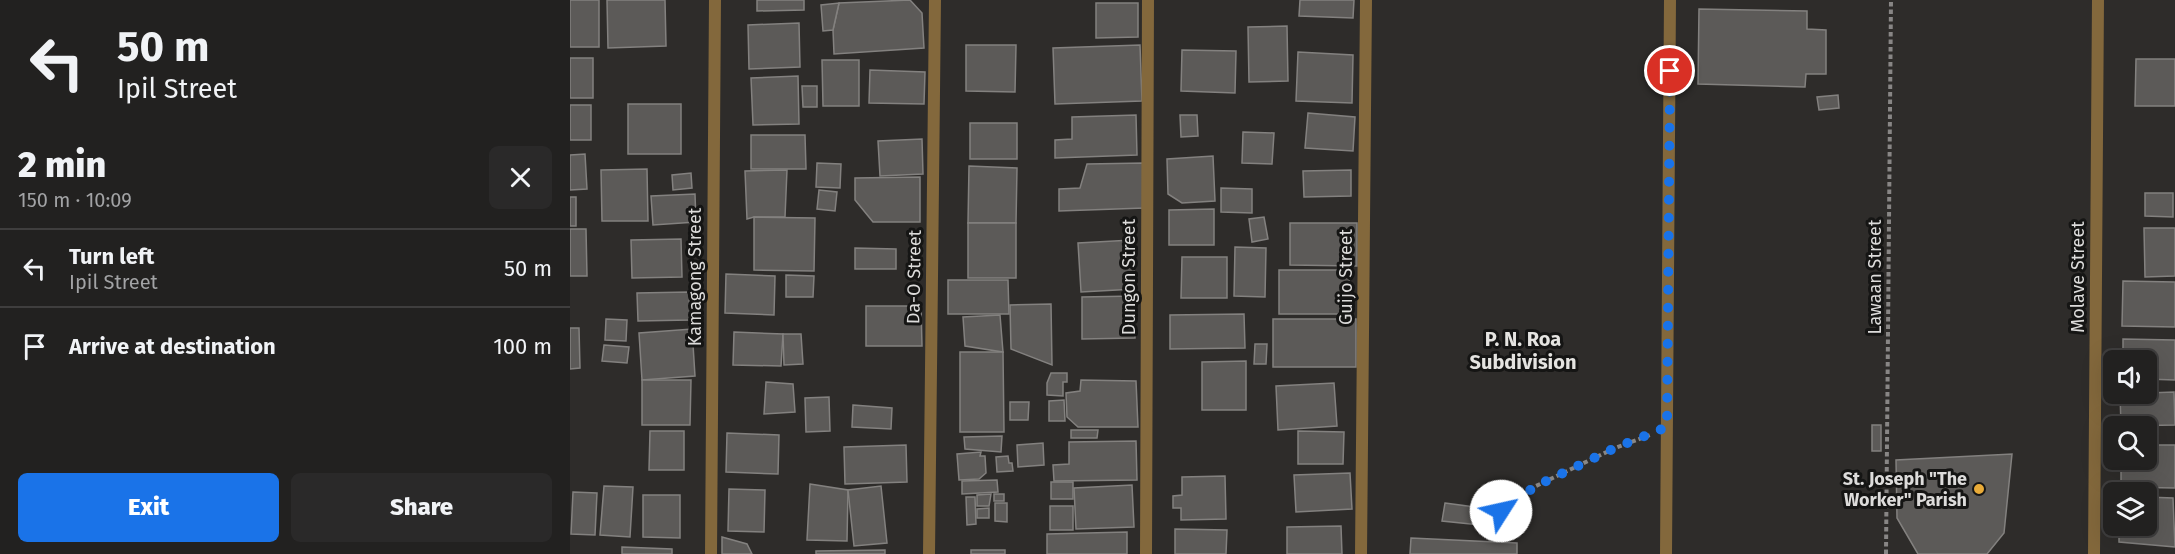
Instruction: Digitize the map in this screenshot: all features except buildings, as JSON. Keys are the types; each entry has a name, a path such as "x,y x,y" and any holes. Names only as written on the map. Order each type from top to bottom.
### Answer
{"street":[{"name":"Kamagong Street","path":"711,554 715,0"},
{"name":"Da-O Street","path":"929,554 936,0"},
{"name":"Dungon Street","path":"1146,554 1148,0"},
{"name":"Guijo Street","path":"1361,554 1366,0"},
{"path":"1666,554 1670,0"},
{"name":"Molave Street","path":"2094,554 2098,0"}],"path":[{"name":"Lawaan Street","path":"1886,554 1891,0"},
{"path":"1488,540 1501,511 1536,486 1615,448 1667,427"}],"place":[{"name":"St. Joseph \"The Worker\" Parish","path":"1979,489"}],"district":[{"name":"P. N. Roa Subdivision","path":"1523,350"}],"route":[{"path":"1501,511 1536,486 1615,448 1667,427 1670,71"}]}
